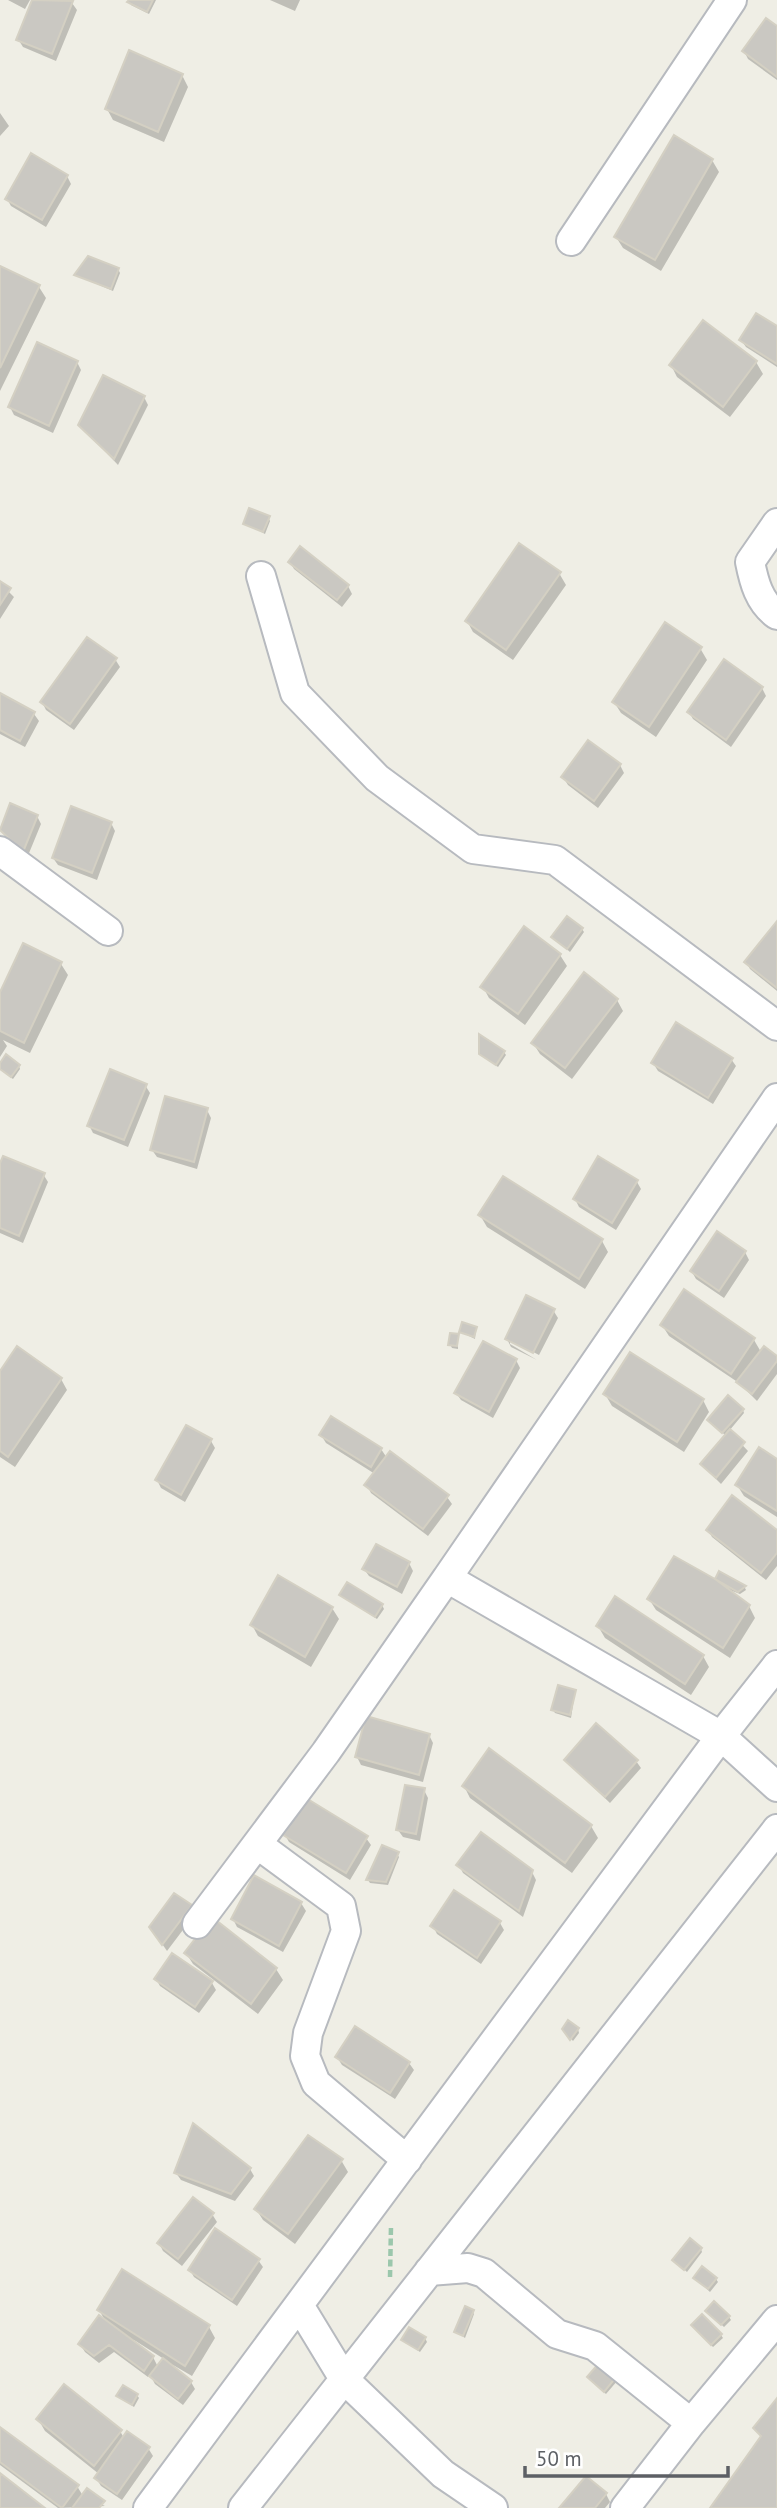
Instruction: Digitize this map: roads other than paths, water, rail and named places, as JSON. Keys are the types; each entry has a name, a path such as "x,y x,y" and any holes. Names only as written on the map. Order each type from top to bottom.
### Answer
{"street":[{"path":"571,241 732,0"},
{"path":"777,523 750,562 755,586 769,610 777,615"},
{"path":"261,576 295,693 377,778 473,849 555,860 777,1026"},
{"path":"0,851 108,931"},
{"path":"197,1924 326,1752 777,1098"},
{"path":"447,1578 721,1736 777,1787"},
{"path":"148,2508 721,1736 777,1665"},
{"path":"243,2508 777,1829"},
{"path":"257,1844 341,1906 346,1931 308,2034 304,2056 316,2083 407,2160"},
{"path":"429,2271 468,2268 484,2273 556,2334 596,2346 691,2423"},
{"path":"299,2305 344,2379 443,2474 493,2508"},
{"path":"625,2508 691,2423 777,2320"}]}
